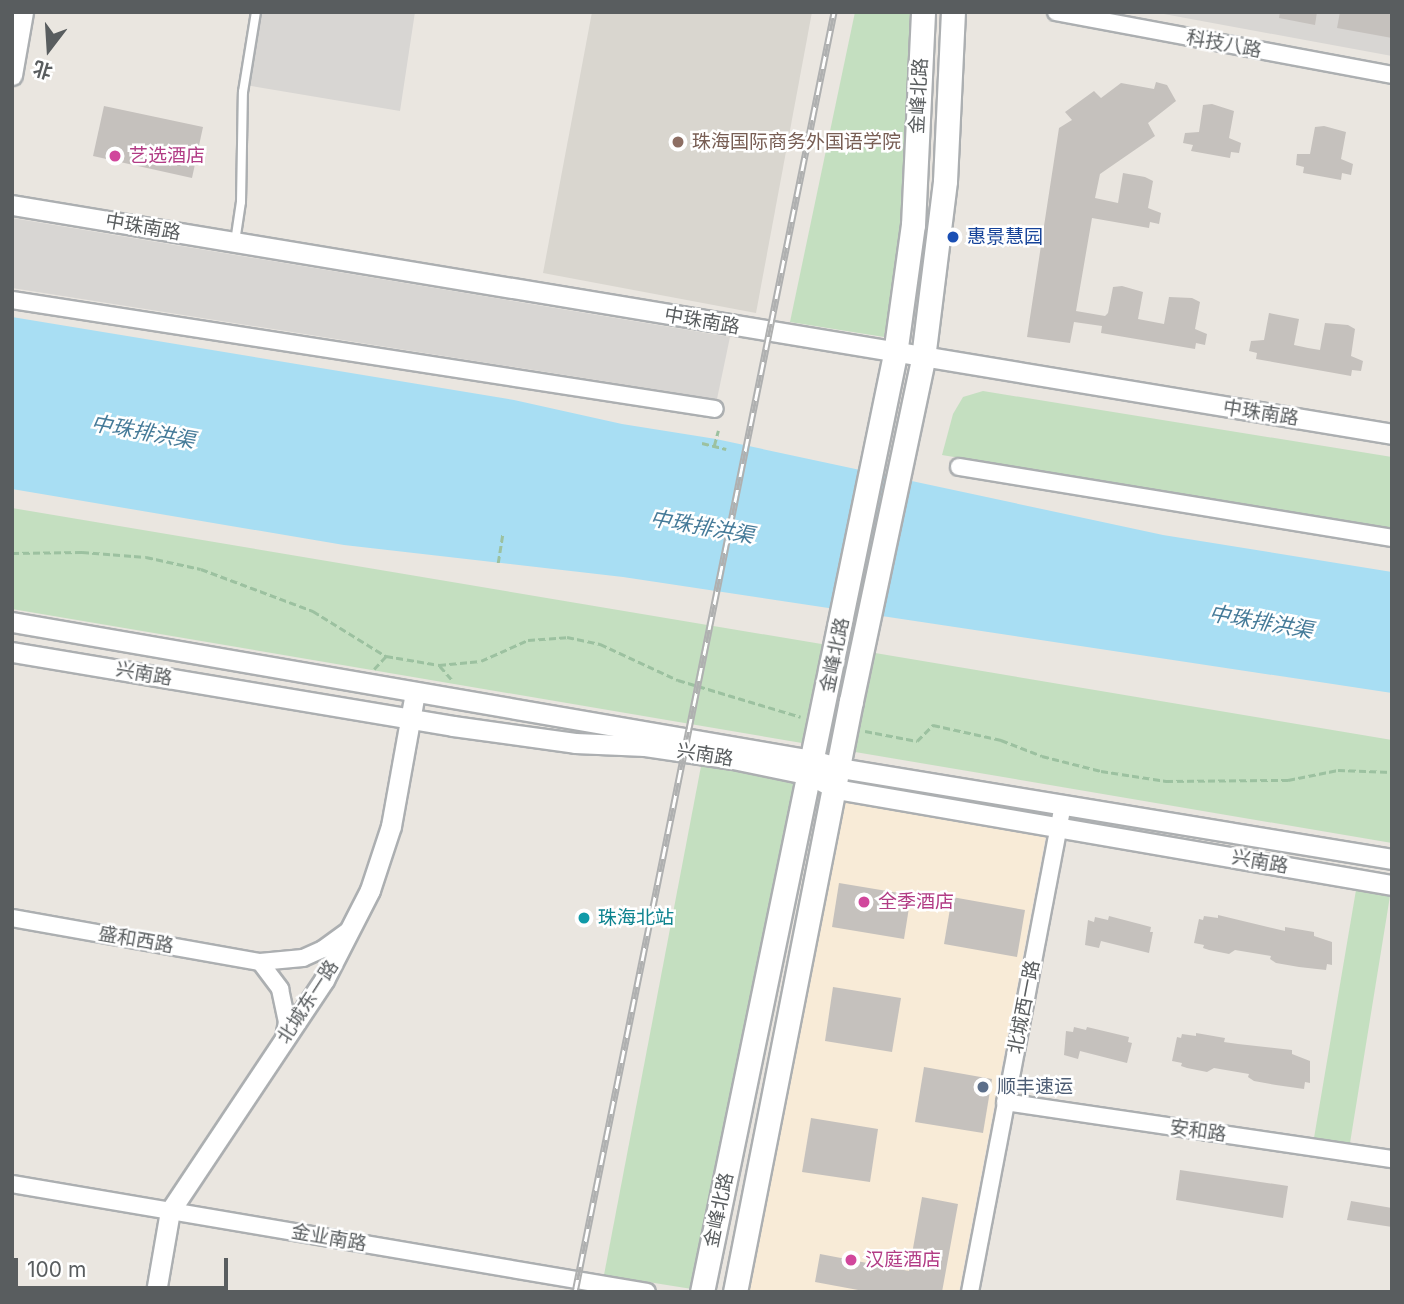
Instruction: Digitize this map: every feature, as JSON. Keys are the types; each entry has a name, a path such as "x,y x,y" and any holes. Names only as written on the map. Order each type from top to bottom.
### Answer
{"main road":[{"name":"金峰北路","path":"702,1292 895,354 913,225 923,12"},
{"name":"金峰北路","path":"735,1292 851,701 923,358 945,181 953,12"}],"street":[{"path":"12,75 23,12"},
{"name":"科技八路","path":"1056,12 1392,75"},
{"name":"中珠南路","path":"12,205 895,354 1392,434"},
{"path":"12,300 715,409"},
{"path":"959,467 1392,538"},
{"name":"兴南路","path":"12,622 415,692 811,767 838,778 1059,826 1392,885"},
{"name":"兴南路","path":"12,652 410,720 575,743 645,746 811,767"},
{"name":"北城东一路","path":"156,1292 170,1211 330,971 357,921 391,826 415,692"},
{"name":"兴南路","path":"838,778 1063,805 1392,859"},
{"name":"北城西一路","path":"970,1292 1063,805"},
{"name":"盛和西路","path":"12,918 260,962 303,958 342,937 357,921"},
{"path":"260,962 281,989 287,1022 284,1039"},
{"name":"安和路","path":"1005,1102 1392,1159"},
{"name":"金业南路","path":"12,1184 647,1292"}],"lane":[{"path":"235,242 241,202 243,92 257,12"}],"path":[{"path":"714,446 718,431"},
{"path":"702,443 726,449"},
{"path":"498,563 503,532"},
{"path":"12,553 95,553 146,557 201,569 313,611 386,656 439,665 481,661 528,640 567,637 600,644 678,680 821,723"},
{"path":"846,727 917,741 933,724 1001,740 1054,759 1166,781 1288,780 1338,769 1392,772"}],"shaded area":[{"path":"252,12 415,12 400,111 239,84"},
{"name":"珠海国际商务外国语学院","path":"592,12 812,12 756,313 543,273"},
{"path":"1153,12 1392,12 1392,56"},
{"path":"12,218 730,337 717,399 12,288"},
{"path":"842,797 1047,830 959,1292 744,1292"}],"green space":[{"path":"855,12 910,12 902,230 884,337 790,322"},
{"path":"983,391 1392,457 1392,530 942,455 953,414 963,397"},
{"path":"12,508 1392,740 1392,843 12,609"},
{"path":"702,761 800,782 692,1289 604,1275"},
{"path":"1356,890 1390,896 1350,1143 1314,1138"}],"water":[{"name":"中珠排洪渠","path":"12,317 514,400 622,424 716,439 1163,535 1392,572 1392,693 623,577 344,545 12,489"}],"building":[{"path":"1280,12 1317,12 1315,25 1279,18"},
{"path":"1340,12 1392,12 1392,38 1337,28"},
{"path":"1156,82 1167,85 1176,101 1148,123 1155,136 1100,174 1095,198 1118,203 1123,173 1145,177 1153,181 1148,208 1161,213 1159,224 1150,222 1149,228 1092,218 1076,311 1105,316 1113,287 1122,286 1143,292 1138,319 1164,324 1169,297 1192,298 1200,302 1195,329 1207,334 1205,345 1196,343 1195,349 1101,333 1102,326 1074,322 1070,343 1027,337 1059,128 1072,120 1065,112 1094,91 1101,98 1121,83 1154,89"},
{"path":"1212,104 1234,111 1229,138 1241,143 1239,153 1231,152 1230,158 1191,151 1193,145 1183,143 1185,133 1199,132 1203,105"},
{"path":"104,106 203,127 192,178 93,156"},
{"path":"1324,126 1346,132 1341,159 1353,164 1351,175 1342,173 1341,180 1303,173 1304,167 1296,165 1297,154 1310,154 1315,127"},
{"path":"1269,313 1299,319 1294,345 1308,348 1320,350 1325,323 1348,325 1355,329 1351,356 1363,361 1361,371 1352,370 1351,376 1256,359 1257,353 1249,351 1251,341 1264,340"},
{"path":"839,883 911,895 904,939 832,927"},
{"path":"952,897 1025,910 1017,957 944,944"},
{"path":"1218,915 1285,931 1285,927 1314,932 1314,936 1332,942 1332,965 1327,964 1326,970 1299,967 1276,963 1270,959 1271,956 1235,950 1229,954 1209,950 1203,948 1204,945 1194,943 1199,919 1203,920 1204,916 1218,918"},
{"path":"1109,916 1151,927 1150,932 1153,932 1149,953 1101,941 1099,948 1085,945 1088,920 1094,922 1095,917 1108,920"},
{"path":"833,987 901,998 892,1052 825,1041"},
{"path":"1074,1027 1086,1030 1087,1027 1129,1037 1128,1042 1132,1043 1127,1063 1080,1051 1078,1059 1064,1055 1066,1031 1073,1032"},
{"path":"1196,1033 1225,1038 1224,1042 1292,1050 1292,1054 1310,1061 1310,1083 1305,1082 1304,1089 1276,1085 1254,1081 1248,1077 1249,1074 1214,1068 1207,1072 1187,1068 1181,1066 1182,1063 1172,1061 1177,1037 1181,1038 1182,1034 1196,1036"},
{"path":"924,1067 992,1079 983,1133 915,1122"},
{"path":"811,1118 878,1129 870,1182 802,1172"},
{"path":"1180,1170 1288,1186 1283,1218 1176,1200"},
{"path":"922,1197 958,1204 942,1292 869,1292 815,1282 820,1254 909,1271"},
{"path":"1351,1201 1392,1208 1392,1227 1347,1220"}],"railway":[{"path":"575,1292 834,12"}],"place":[{"name":"珠海国际商务外国语学院","path":"678,142"},
{"name":"艺选酒店","path":"115,156"},
{"name":"惠景慧园","path":"953,237"},
{"name":"全季酒店","path":"864,902"},
{"name":"珠海北站","path":"584,918"},
{"name":"顺丰速运","path":"983,1087"},
{"name":"汉庭酒店","path":"851,1260"}]}
